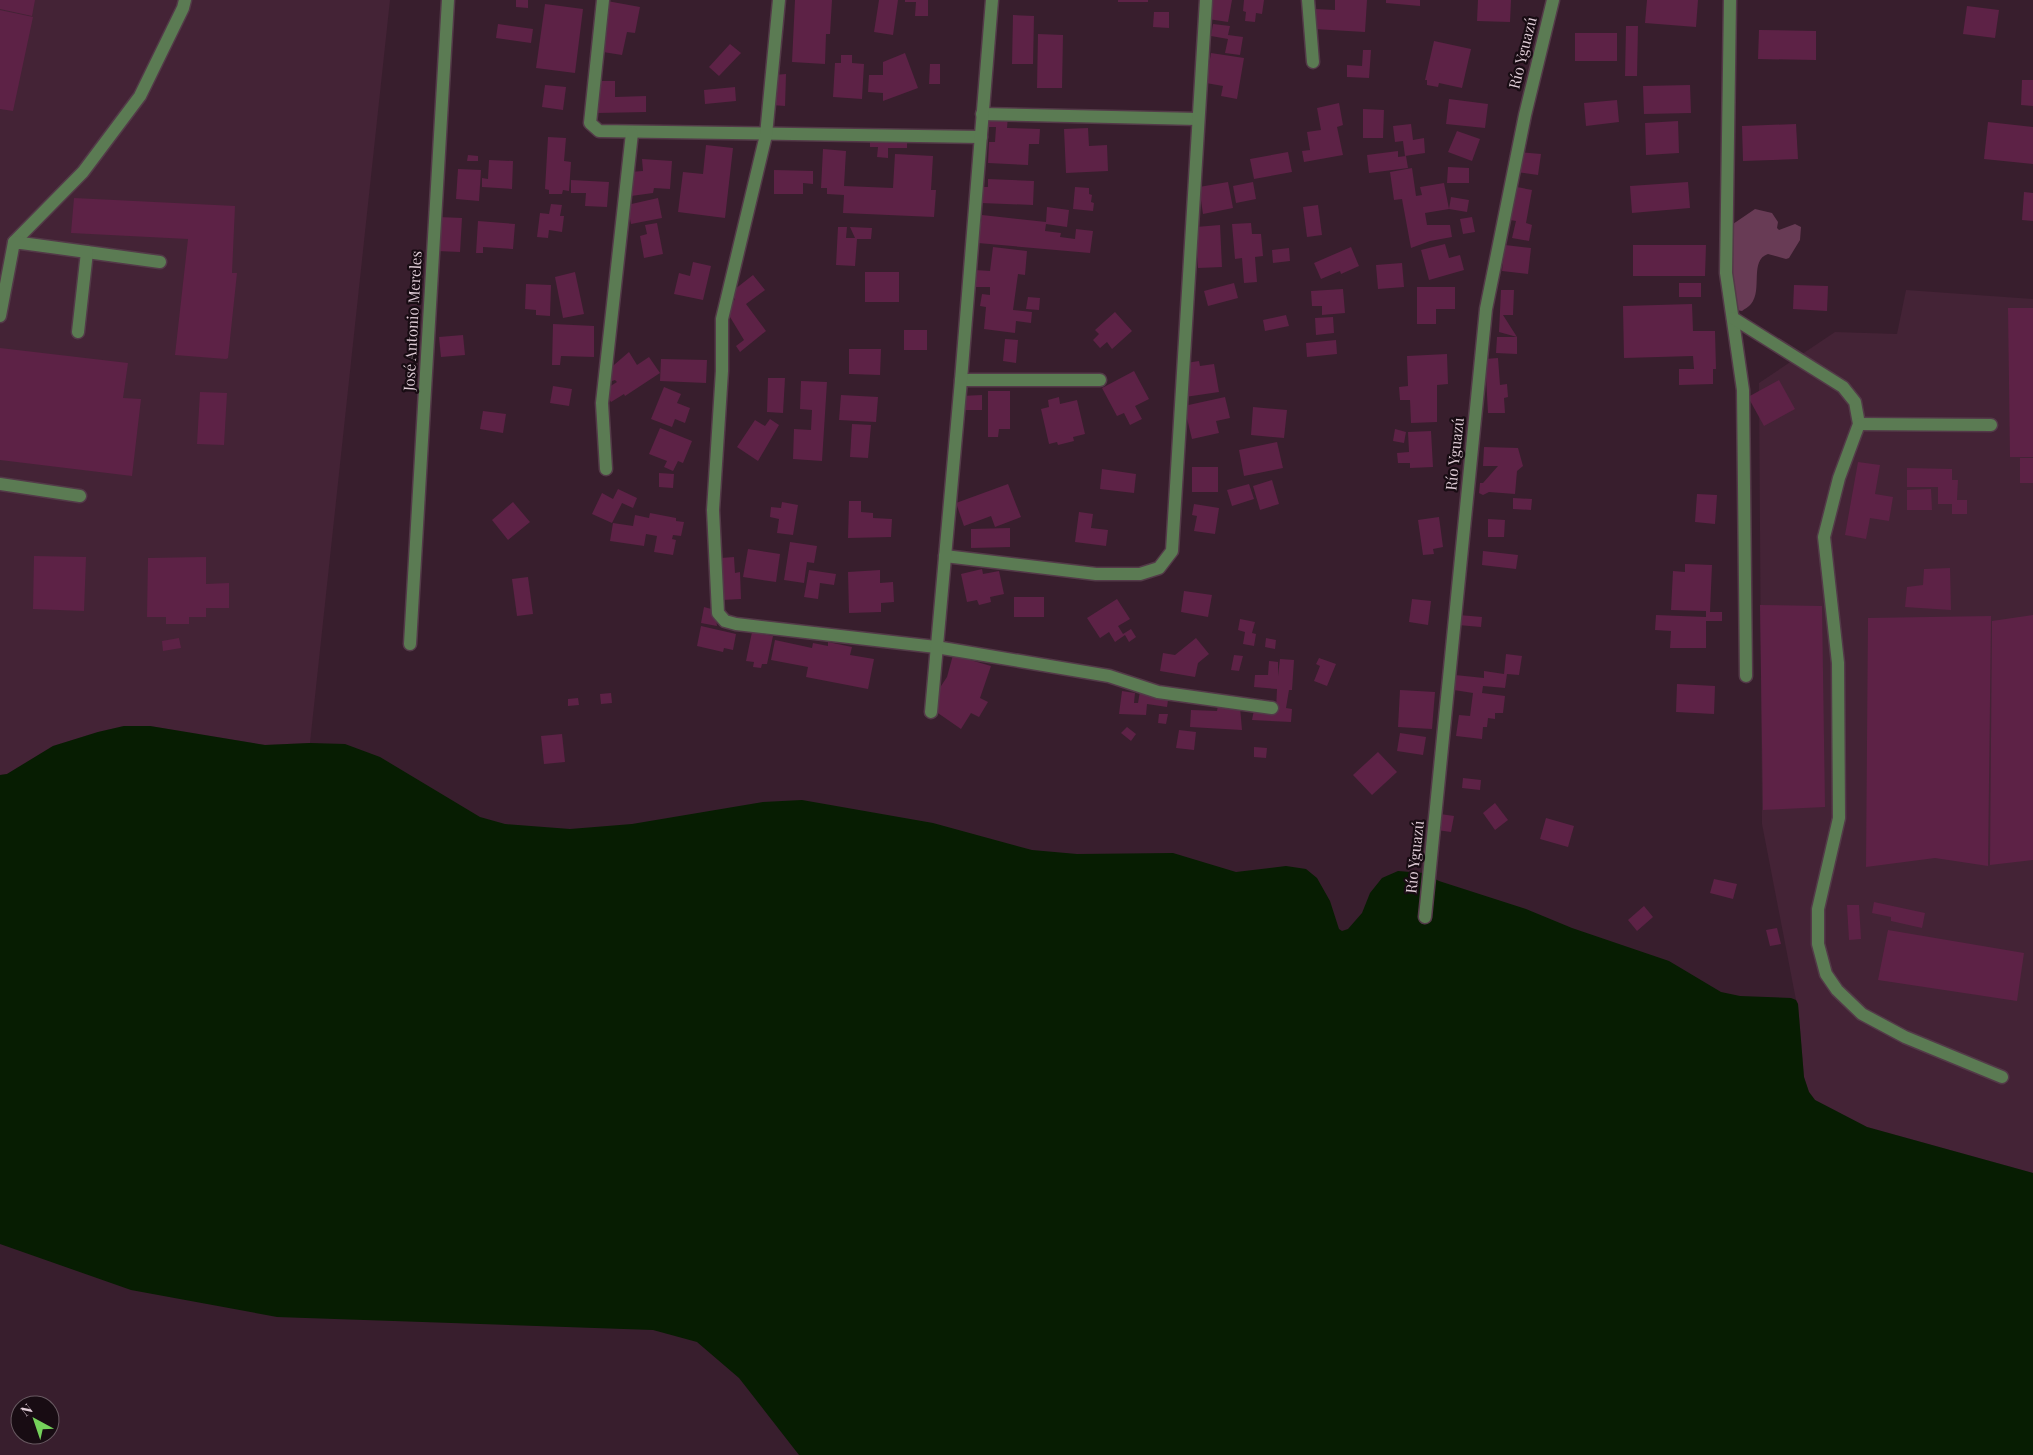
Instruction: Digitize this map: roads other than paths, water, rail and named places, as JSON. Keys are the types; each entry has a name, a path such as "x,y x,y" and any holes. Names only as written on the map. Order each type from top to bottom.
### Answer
{"street":[{"path":"0,316 14,242 83,172 140,96 183,8 185,0"},
{"name":"José Antonio Mereles","path":"410,644 448,0"},
{"path":"603,0 590,123 599,131 981,137"},
{"path":"779,0 766,135 722,319 722,372 713,510 718,613 726,621 736,624 936,647 1109,676 1158,692 1272,708"},
{"path":"931,712 961,380 992,0"},
{"path":"944,556 1096,574 1140,574 1159,568 1168,559 1172,551 1175,529 1182,372 1206,0"},
{"path":"1308,0 1313,62"},
{"name":"Río Yguazú","path":"1425,917 1486,309 1525,115 1553,0"},
{"path":"1730,0 1726,273 1743,390 1746,676"},
{"path":"982,114 1198,119"},
{"path":"606,469 602,403 632,133"},
{"path":"14,242 160,262"},
{"path":"78,332 87,252"},
{"path":"1733,318 1843,387 1855,402 1859,424 1839,478 1824,537 1838,663 1839,818 1818,909 1818,944 1826,974 1837,990 1862,1014 1905,1037 2002,1077"},
{"path":"961,380 1100,380"},
{"path":"1859,424 1991,425"},
{"path":"0,484 80,496"}]}
